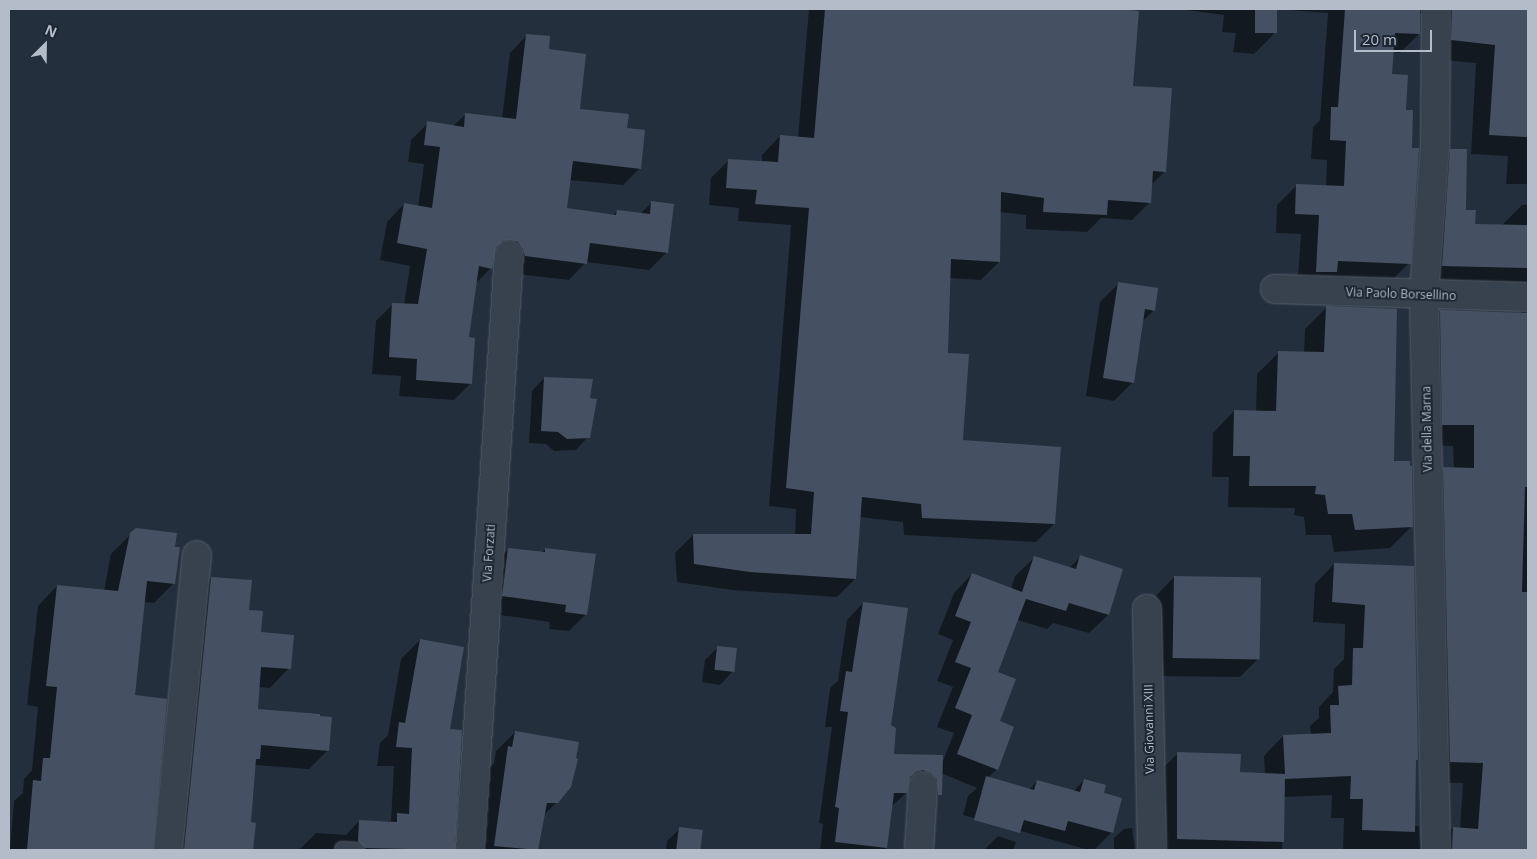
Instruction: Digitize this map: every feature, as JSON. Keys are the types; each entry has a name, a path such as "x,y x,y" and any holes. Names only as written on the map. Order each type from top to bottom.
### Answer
{"street":[{"name":"Via della Marna","path":"1436,9 1435,145 1424,295 1436,850"},
{"name":"Via Forzati","path":"470,850 509,255"},
{"name":"Via Paolo Borsellino","path":"1275,289 1528,298"},
{"path":"168,850 197,555"},
{"name":"Via Giovanni XIII","path":"1147,609 1152,850"},
{"path":"919,850 922,786"}],"lane":[{"path":"342,849 357,850"}],"building":[{"path":"825,9 1118,9 1139,11 1133,86 1172,88 1166,172 1153,171 1151,203 1108,200 1107,215 1043,212 1044,198 1001,192 1000,262 951,259 948,353 969,354 963,440 1061,447 1055,524 922,518 921,504 862,497 856,579 750,572 694,564 693,534 811,534 814,492 786,488 809,208 755,204 757,190 726,188 728,159 778,162 780,135 814,138"},
{"path":"1255,9 1277,9 1277,33 1255,33"},
{"path":"1345,9 1420,9 1420,34 1395,33 1392,74 1408,75 1406,110 1413,110 1412,148 1419,148 1411,264 1338,261 1337,272 1316,272 1319,215 1295,214 1296,184 1344,186 1346,141 1330,140 1331,107 1338,107"},
{"path":"1452,9 1528,9 1528,137 1489,135 1495,45 1451,40"},
{"path":"526,34 550,36 549,49 586,54 580,109 629,114 627,128 645,130 641,169 573,161 567,208 616,215 617,210 650,214 651,201 674,204 668,253 590,243 587,264 525,256 518,242 503,241 496,247 492,269 479,266 469,337 475,338 472,384 416,380 417,359 389,357 392,303 418,304 427,249 397,243 404,203 432,208 440,147 424,145 427,121 464,127 465,113 516,119"},
{"path":"1450,149 1467,149 1466,210 1476,210 1475,224 1528,225 1528,268 1442,266"},
{"path":"1118,282 1158,288 1155,311 1145,309 1134,383 1103,378"},
{"path":"1326,306 1397,309 1394,461 1410,461 1410,466 1412,466 1413,527 1355,530 1352,514 1328,514 1325,495 1315,494 1316,486 1249,486 1250,456 1233,456 1234,410 1276,411 1278,351 1324,352"},
{"path":"1440,310 1528,313 1528,487 1525,487 1522,592 1528,592 1527,850 1452,850 1453,827 1478,829 1483,763 1450,762 1443,467 1474,468 1474,425 1442,425"},
{"path":"544,377 593,379 590,398 597,399 590,438 567,439 558,432 541,431"},
{"path":"136,528 177,533 175,547 180,547 175,584 147,581 135,695 167,699 153,850 27,850 33,780 41,781 43,758 50,758 57,687 46,686 57,585 118,591 130,533"},
{"path":"508,548 545,552 545,548 596,554 587,615 565,612 566,605 502,596"},
{"path":"1080,555 1123,569 1109,615 1069,603 1066,611 1026,599 998,672 1016,679 1000,721 1014,727 998,770 957,754 972,715 955,708 971,668 955,662 971,622 955,616 972,573 1022,592 1034,556 1076,569"},
{"path":"1334,563 1414,566 1418,760 1416,760 1415,832 1362,830 1363,799 1350,799 1351,776 1285,779 1285,776 1284,842 1177,839 1177,752 1241,754 1240,772 1285,774 1283,735 1331,733 1330,705 1339,705 1338,686 1352,685 1353,648 1363,648 1365,605 1332,602"},
{"path":"1174,576 1261,578 1260,660 1173,658"},
{"path":"211,577 252,580 249,610 263,611 261,632 294,635 291,669 261,667 258,709 320,714 320,716 332,717 329,751 261,745 260,759 256,759 251,822 256,823 253,850 184,850"},
{"path":"863,602 908,608 891,725 896,728 894,754 943,755 942,795 938,795 937,779 931,773 923,770 916,772 910,777 907,793 894,793 887,848 835,842 839,808 835,807 848,712 840,711 846,671 852,672"},
{"path":"420,639 464,647 450,729 462,730 455,850 365,848 358,841 359,820 397,822 397,813 409,814 412,748 396,747 399,722 405,723"},
{"path":"717,646 737,648 734,672 714,670"},
{"path":"515,731 579,742 576,758 578,759 571,787 558,803 547,803 538,850 494,846 508,746 512,747"},
{"path":"986,776 1034,790 1037,780 1080,792 1084,779 1106,785 1104,793 1122,798 1113,833 1068,821 1065,831 1024,820 1020,833 974,820"},
{"path":"679,827 703,830 700,850 676,850"}]}
